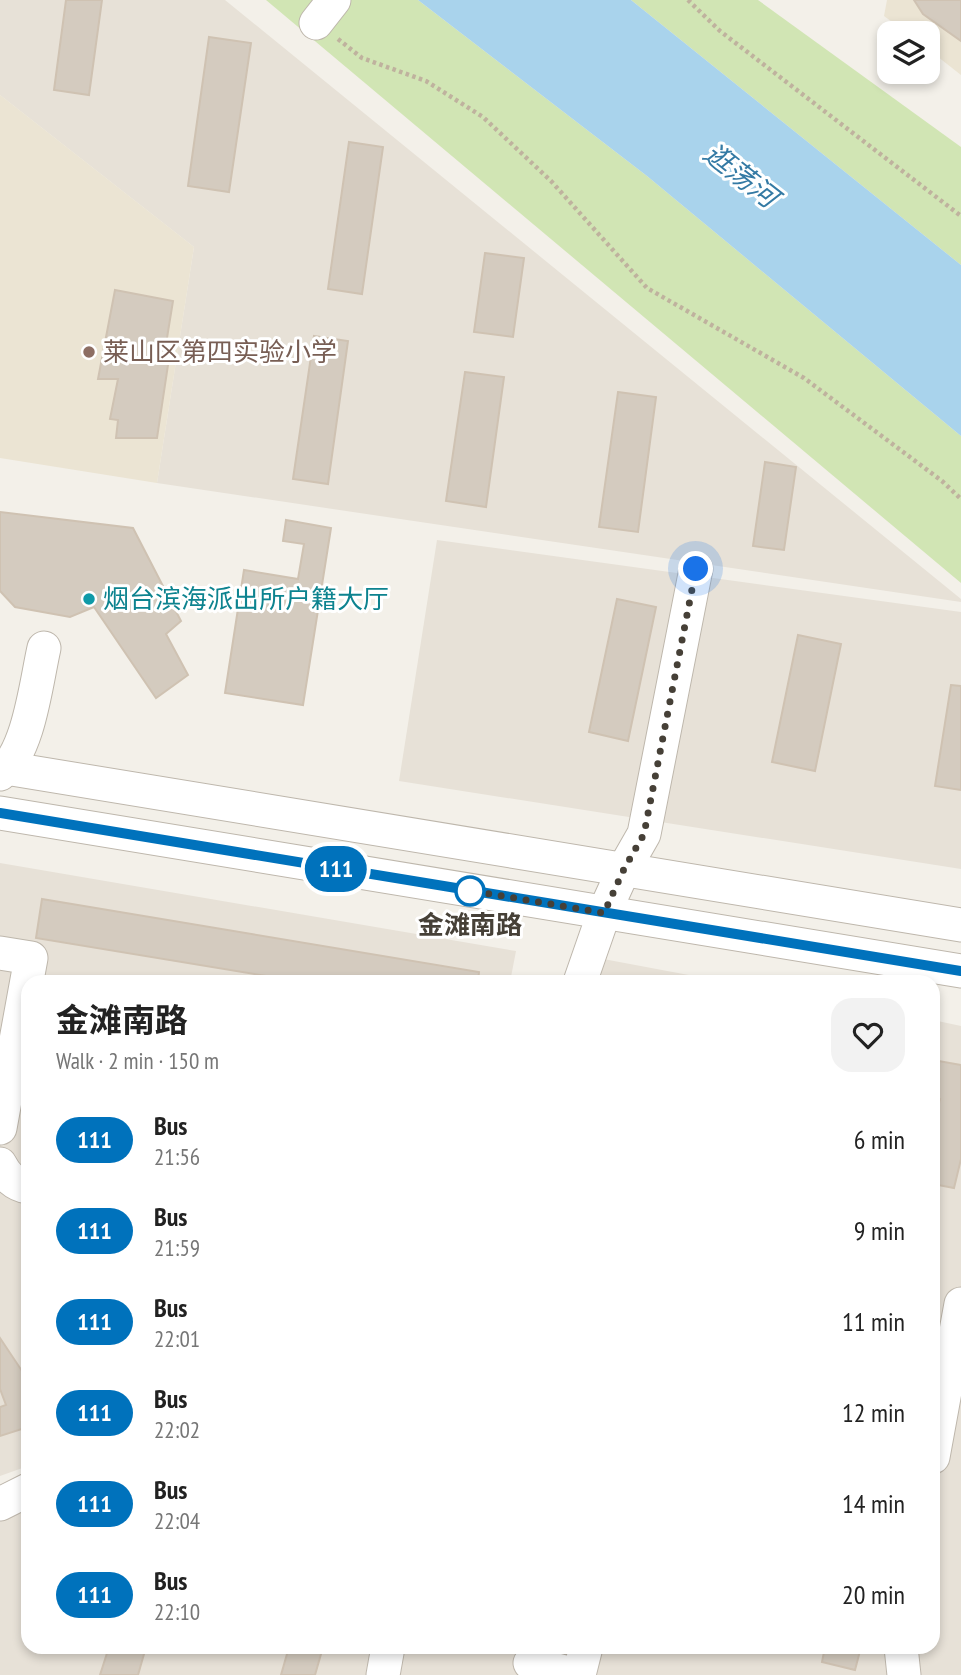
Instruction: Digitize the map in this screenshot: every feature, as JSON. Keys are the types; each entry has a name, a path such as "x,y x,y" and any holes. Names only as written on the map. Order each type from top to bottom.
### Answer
{"street":[{"path":"582,975 604,913 644,834 696,569"},
{"path":"44,648 25,735 3,770 961,925"},
{"path":"0,813 961,971"},
{"path":"0,953 31,958 28,975"},
{"path":"0,1128 21,1013"},
{"path":"0,1164 10,1180 21,1186"},
{"path":"940,1419 961,1304"},
{"path":"0,1504 21,1494"},
{"path":"383,1675 387,1654"},
{"path":"530,1662 578,1675 584,1654"},
{"path":"902,1654 904,1675"}],"path":[{"path":"688,0 720,30 961,216"},
{"path":"325,11 362,58 426,81 483,117 551,181 647,288 804,378 942,481 961,499"}],"shaded area":[{"path":"0,0 225,0 961,599 961,602 157,483 194,247 0,95"},
{"path":"887,0 961,0 961,75 940,58 940,21 891,21 884,16"},
{"name":"莱山区第四实验小学","path":"0,95 194,247 157,483 0,458"},
{"path":"437,540 961,612 961,869 399,781"},
{"path":"0,863 516,951 511,975 21,975 21,1468 0,1476"},
{"path":"598,958 689,975 594,975"},
{"path":"940,1022 961,1026 961,1675 0,1675 0,1520 21,1513 21,1654 940,1654"}],"green space":[{"path":"266,0 418,0 647,176 961,436 961,583"},
{"path":"631,0 758,0 961,147 961,265"}],"water":[{"name":"逛荡河","path":"418,0 631,0 961,265 961,436 647,176"}],"building":[{"path":"66,0 102,0 89,95 54,90"},
{"path":"914,0 961,0 961,41 940,26 940,21 933,21 923,14"},
{"path":"209,37 251,43 229,192 188,186"},
{"path":"349,142 383,147 362,294 328,289"},
{"path":"485,253 524,258 513,337 474,332"},
{"path":"115,290 173,301 166,344 171,345 157,438 116,438 118,420 110,419 118,379 98,379"},
{"path":"314,336 348,341 328,484 293,479"},
{"path":"465,372 504,377 486,507 446,501"},
{"path":"618,392 656,397 638,532 599,527"},
{"path":"765,462 796,467 784,550 753,546"},
{"name":"烟台滨海派出所户籍大厅","path":"0,512 133,528 181,621 166,634 188,675 156,698 94,607 70,617 15,607 0,591"},
{"path":"286,520 331,528 303,705 225,693 244,570 298,579 304,544 283,541"},
{"path":"617,599 656,607 628,741 589,732"},
{"path":"798,635 841,644 815,771 772,762"},
{"path":"951,685 961,686 961,790 935,786"},
{"path":"42,899 479,972 479,975 261,975 36,938"},
{"path":"940,1061 961,1065 961,1159 954,1188 940,1185"},
{"path":"0,1338 21,1370 21,1429 0,1436 0,1407 6,1405 0,1389"},
{"path":"107,1654 144,1654 138,1675 100,1675"},
{"path":"287,1654 321,1654 315,1675 281,1675"},
{"path":"824,1654 859,1654 855,1670 822,1662"}],"bus line":[{"name":"111","path":"0,813 961,971"}],"place":[{"name":"莱山区第四实验小学","path":"89,352"},
{"name":"烟台滨海派出所户籍大厅","path":"89,599"},
{"name":"金滩南路","path":"470,891"}],"route":[{"path":"470,891 467,890 604,913 644,834 696,569"}]}
